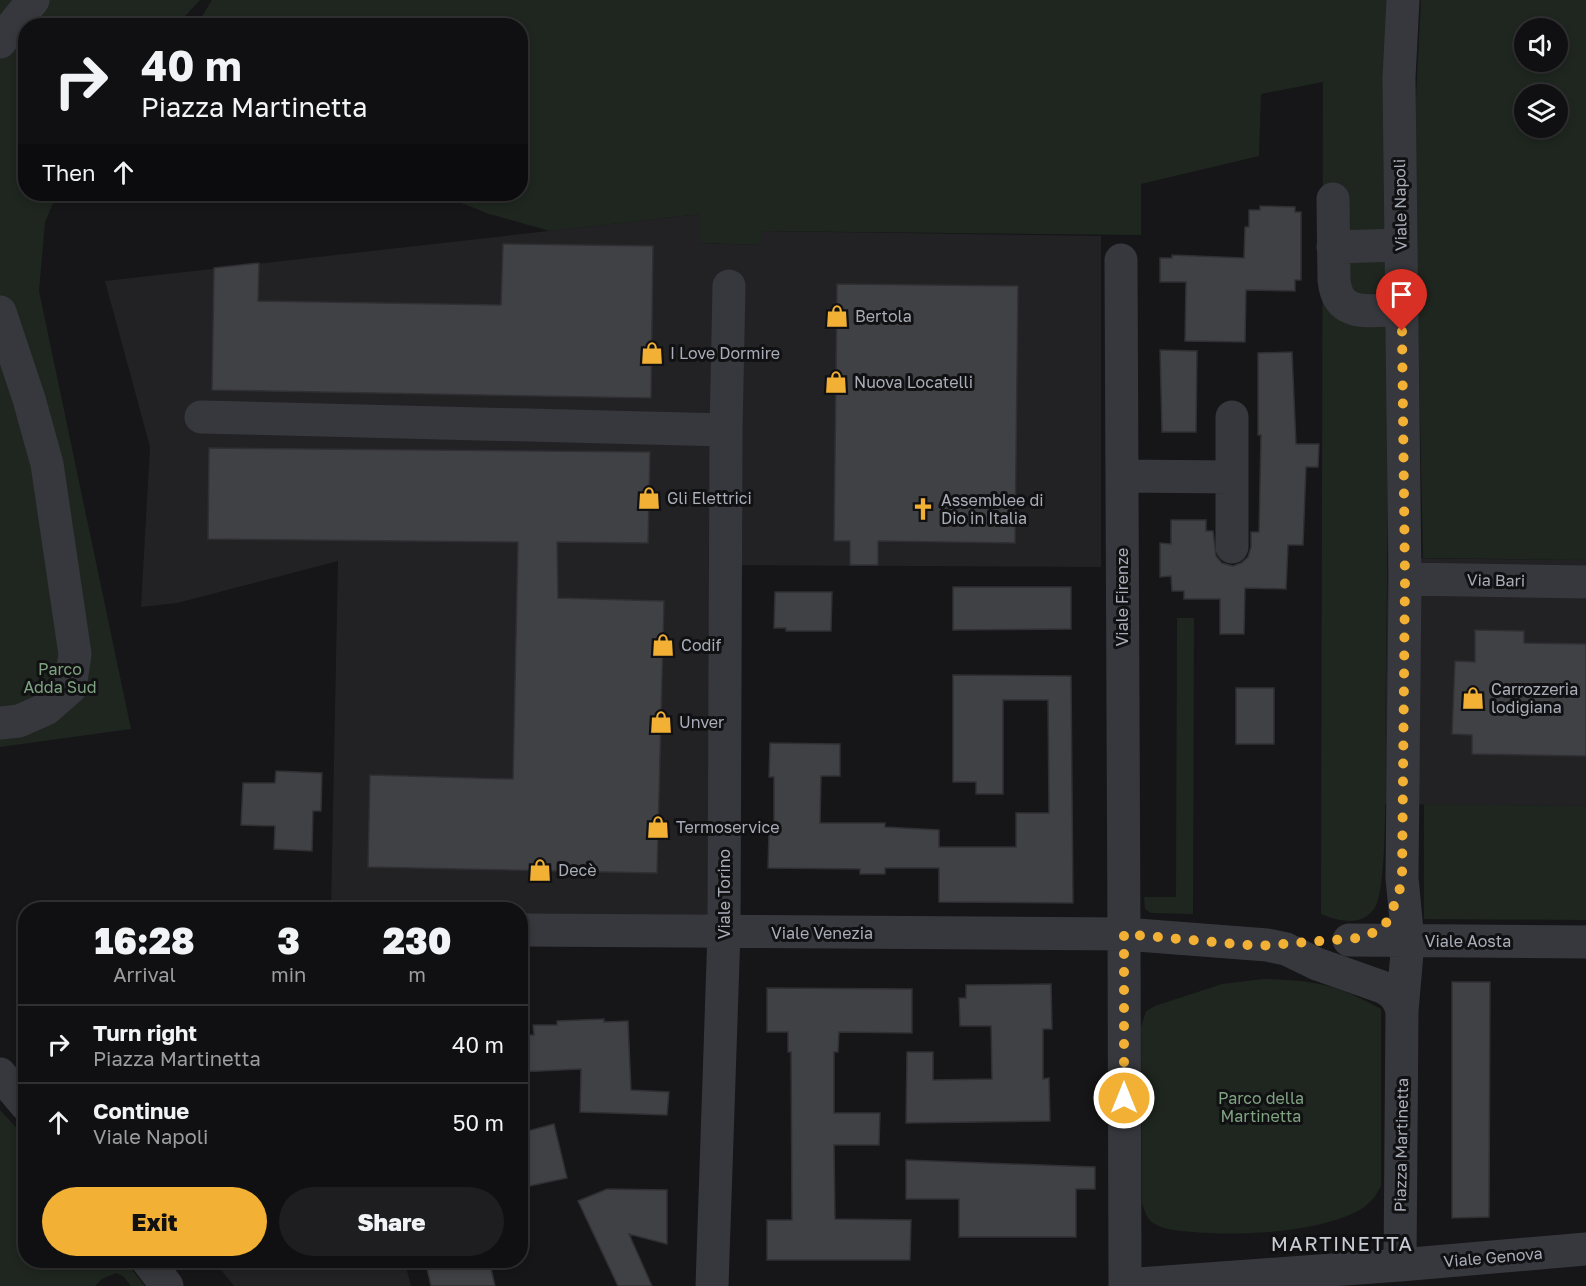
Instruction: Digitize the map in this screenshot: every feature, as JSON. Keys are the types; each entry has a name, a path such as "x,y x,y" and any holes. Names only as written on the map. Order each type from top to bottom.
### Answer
{"street":[{"path":"19,18 33,0"},
{"name":"Viale Napoli","path":"1403,0 1399,78 1405,579 1402,878 1408,941"},
{"path":"0,42 18,19"},
{"path":"1333,199 1335,291 1344,305 1361,310 1402,309"},
{"path":"1333,247 1401,245"},
{"name":"Viale Firenze","path":"1121,260 1124,934"},
{"name":"Viale Torino","path":"712,1286 724,932 726,430 729,286"},
{"path":"0,312 29,399 47,464 75,654 70,688 46,709 19,721 0,723"},
{"path":"201,417 726,430"},
{"path":"1232,417 1232,547"},
{"path":"1122,476 1232,477"},
{"name":"Via Bari","path":"1405,579 1586,582"},
{"name":"Viale Napoli","path":"1349,940 1369,935 1386,923 1398,897 1402,878"},
{"name":"Viale Venezia","path":"528,930 1124,934"},
{"path":"1400,1265 1263,1280 1119,1285 1124,934 1267,945 1286,949 1317,964 1385,988 1394,993 1400,1002 1402,1011"},
{"path":"1267,945 1349,940"},
{"name":"Viale Aosta","path":"1349,940 1586,942"},
{"name":"Piazza Martinetta","path":"1400,1265 1402,1011 1408,941"},
{"path":"0,1074 18,1095"},
{"name":"Viale Genova","path":"1400,1265 1586,1249"},
{"path":"153,1268 167,1286"}],"shaded area":[{"path":"700,214 700,243 761,245 761,231 1101,236 1101,567 719,565 720,928 528,927 528,902 331,902 338,561 177,603 141,607 150,447 105,281"},
{"path":"1388,558 1586,560 1586,806 1384,804"},
{"path":"219,1268 406,1268 411,1286 234,1286"}],"green space":[{"name":"Parco Adda Sud","path":"0,0 200,0 183,18 18,18 18,201 54,201 45,222 39,291 131,729 0,747"},
{"path":"212,0 1389,0 1385,804 1382,880 1374,909 1363,918 1349,921 1321,914 1323,82 1261,94 1259,156 1141,184 1141,235 762,231 761,245 700,243 700,214 550,231 489,214 456,201 528,201 528,18 201,18"},
{"path":"1421,0 1586,0 1586,560 1423,558 1414,134"},
{"path":"1177,618 1194,618 1193,914 1151,913 1145,909 1144,897 1176,897"},
{"path":"1424,804 1586,806 1586,920 1424,919"},
{"name":"Parco della Martinetta","path":"1263,979 1324,985 1351,994 1381,1009 1381,1186 1371,1201 1356,1212 1319,1225 1298,1229 1233,1234 1178,1231 1157,1225 1149,1219 1142,1203 1141,1027 1146,1011 1222,984"},
{"path":"0,1110 18,1129 18,1268 130,1268 145,1286 131,1286 123,1276 116,1273 102,1279 95,1286 0,1286"}],"building":[{"path":"1260,206 1295,207 1295,212 1301,212 1301,280 1295,280 1295,291 1246,290 1245,342 1185,341 1186,282 1160,282 1160,258 1172,258 1172,255 1244,258 1245,227 1249,227 1249,210 1260,210"},
{"path":"503,244 653,246 651,398 212,390 214,268 259,263 258,301 501,305"},
{"path":"837,284 1018,286 1015,543 878,541 878,565 850,565 850,541 834,541"},
{"path":"1160,350 1197,351 1196,432 1162,432"},
{"path":"1292,352 1296,444 1319,444 1318,467 1306,467 1303,545 1288,545 1286,589 1245,588 1244,634 1220,634 1220,599 1184,599 1184,591 1172,591 1171,576 1160,577 1160,543 1171,544 1171,520 1206,520 1206,531 1213,531 1216,556 1222,563 1233,566 1248,557 1251,532 1259,532 1261,435 1258,435 1258,353"},
{"path":"209,448 650,452 648,543 557,542 558,598 664,601 657,873 368,867 370,775 513,779 518,542 208,539"},
{"path":"953,587 1071,587 1071,629 953,630"},
{"path":"775,592 832,592 831,631 786,631 786,628 774,628"},
{"path":"1475,630 1524,631 1524,643 1586,644 1586,756 1472,754 1472,735 1452,734 1455,661 1475,662"},
{"path":"953,675 1071,676 1073,903 939,902 939,868 885,868 885,874 860,874 860,869 768,868 769,831 774,831 774,777 769,777 770,743 840,744 840,776 821,776 820,823 885,823 885,827 939,830 939,847 1016,847 1016,813 1049,813 1048,700 1003,700 1003,794 976,794 976,782 953,782"},
{"path":"1236,688 1274,688 1274,744 1236,744"},
{"path":"276,771 322,773 321,811 313,811 312,851 274,849 275,826 241,825 243,783 275,783"},
{"path":"1452,982 1490,982 1489,1217 1452,1218"},
{"path":"1051,984 1052,1029 1043,1029 1043,1079 1049,1078 1050,1121 906,1123 907,1052 933,1052 933,1080 992,1079 991,1026 960,1026 959,998 966,998 966,985"},
{"path":"767,988 912,989 912,1033 839,1032 838,1052 834,1052 834,1113 880,1113 879,1145 834,1145 835,1219 911,1220 910,1260 767,1260 767,1220 792,1220 791,1052 788,1052 788,1032 767,1032"},
{"path":"604,1019 604,1022 628,1021 631,1090 669,1092 667,1115 580,1112 581,1069 528,1072 528,1035 534,1035 533,1025 557,1025 557,1021"},
{"path":"554,1124 567,1178 528,1186 528,1131"},
{"path":"906,1160 1095,1167 1095,1189 1076,1189 1076,1237 959,1237 959,1199 906,1199"},
{"path":"607,1189 667,1190 667,1244 629,1234 652,1286 618,1286 578,1201"},
{"path":"427,1268 491,1268 495,1286 431,1286"}],"place":[{"name":"Bertola","path":"837,316"},
{"name":"I Love Dormire","path":"652,353"},
{"name":"Nuova Locatelli","path":"836,382"},
{"name":"Gli Elettrici","path":"649,498"},
{"name":"Assemblee di Dio in Italia","path":"923,509"},
{"name":"Codif","path":"663,645"},
{"name":"Carrozzeria lodigiana","path":"1473,698"},
{"name":"Unver","path":"661,722"},
{"name":"Termoservice","path":"658,827"},
{"name":"Decè","path":"540,870"}],"district":[{"name":"MARTINETTA","path":"1342,1243"}],"route":[{"path":"1124,1098 1124,934 1258,946 1349,940 1378,931 1386,923 1398,897 1402,878 1405,579 1402,331"}]}
